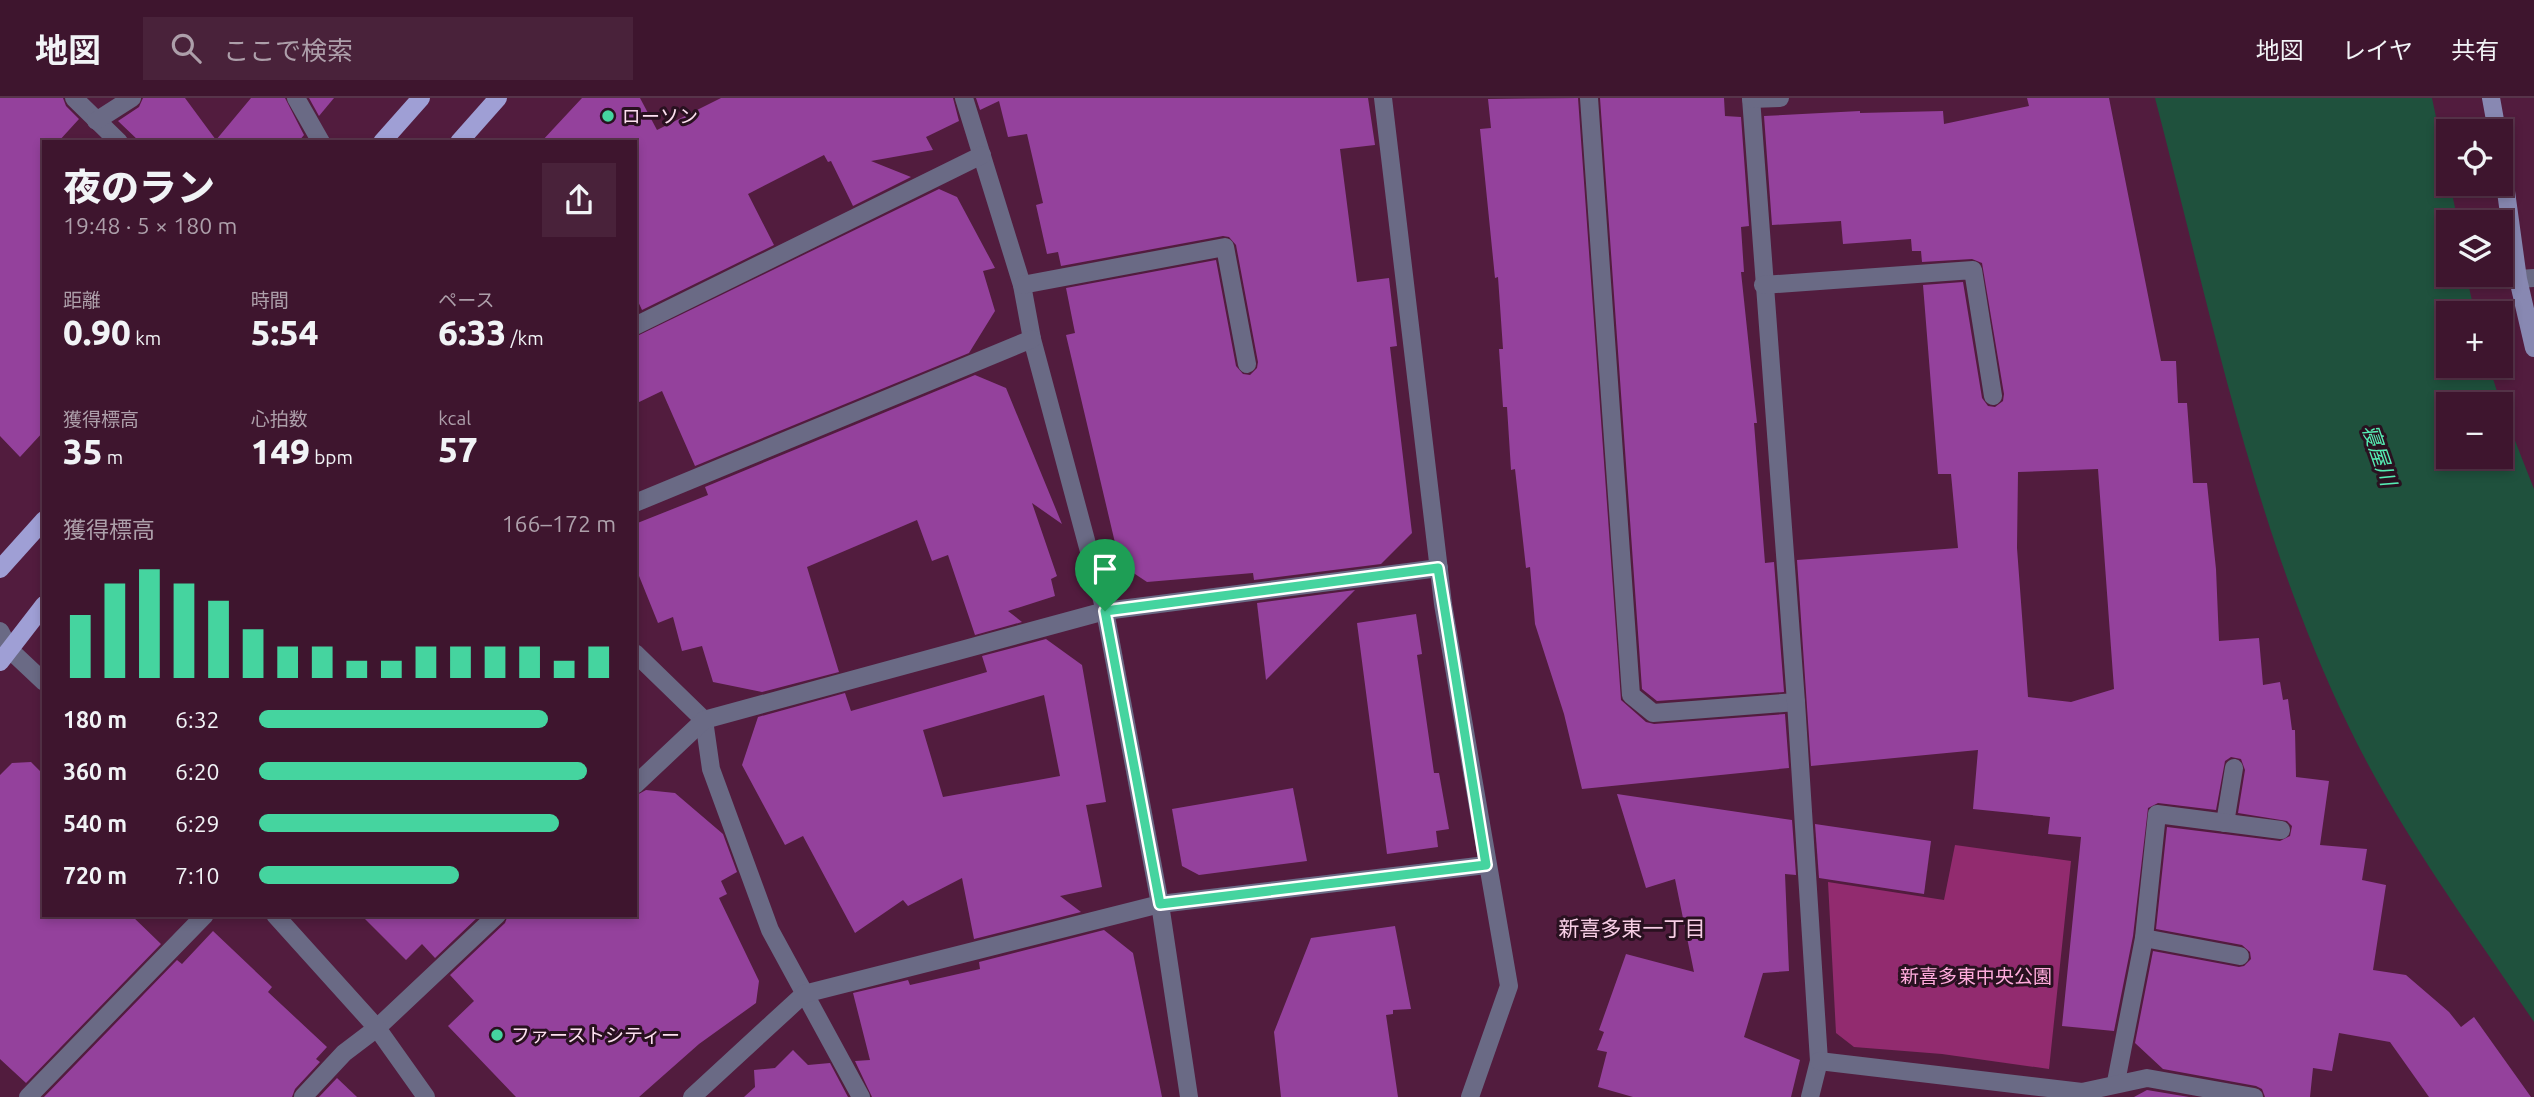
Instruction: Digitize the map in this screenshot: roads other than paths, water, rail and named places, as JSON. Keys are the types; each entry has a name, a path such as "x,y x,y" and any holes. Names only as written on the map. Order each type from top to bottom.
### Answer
{"main road":[{"path":"384,140 421,98"},
{"path":"460,140 498,98"},
{"path":"2491,98 2495,119"},
{"path":"2509,196 2526,278 2534,348"},
{"path":"0,569 42,522"},
{"path":"4,654 42,607"}],"street":[{"path":"74,98 117,140"},
{"path":"96,121 132,98"},
{"path":"296,98 320,140"},
{"path":"964,98 1022,285 1032,339 1105,611 1160,904 1189,1097"},
{"path":"1383,98 1438,568 1486,865 1509,986 1470,1097"},
{"path":"1589,98 1631,695 1653,713 1796,702"},
{"path":"1780,98 1751,98 1796,702 1819,1061 1810,1097"},
{"path":"637,325 982,155"},
{"path":"1022,285 1225,247 1247,364"},
{"path":"1763,285 1973,270 1993,396"},
{"path":"637,502 1032,339"},
{"path":"637,783 704,720 1105,611 1438,568"},
{"path":"0,631 4,654 42,681"},
{"path":"637,655 704,720 711,769 770,930 861,1097"},
{"path":"2225,823 2234,768"},
{"path":"2113,1090 2144,938 2157,814 2281,830"},
{"path":"692,1097 804,994 1160,904 1486,865"},
{"path":"28,1097 203,917"},
{"path":"277,917 377,1028 426,1097"},
{"path":"303,1097 344,1054 377,1028 495,917"},
{"path":"2144,938 2240,956"},
{"path":"1819,1061 2082,1092 2113,1090 2147,1078 2255,1097"}],"water":[{"name":"寝屋川","path":"2155,98 2432,98 2436,119 2436,196 2453,196 2455,210 2436,210 2436,287 2469,287 2472,301 2436,301 2436,378 2493,378 2497,392 2436,392 2436,469 2513,469 2513,436 2534,489 2534,1022 2412,840 2348,725 2286,574 2236,417"}],"place":[{"name":"ローソン","path":"608,116"},
{"name":"ファーストシティー","path":"497,1035"}],"district":[{"name":"新喜多東一丁目","path":"1632,928"}],"park label":[{"name":"新喜多東中央公園","path":"1976,976"}]}
